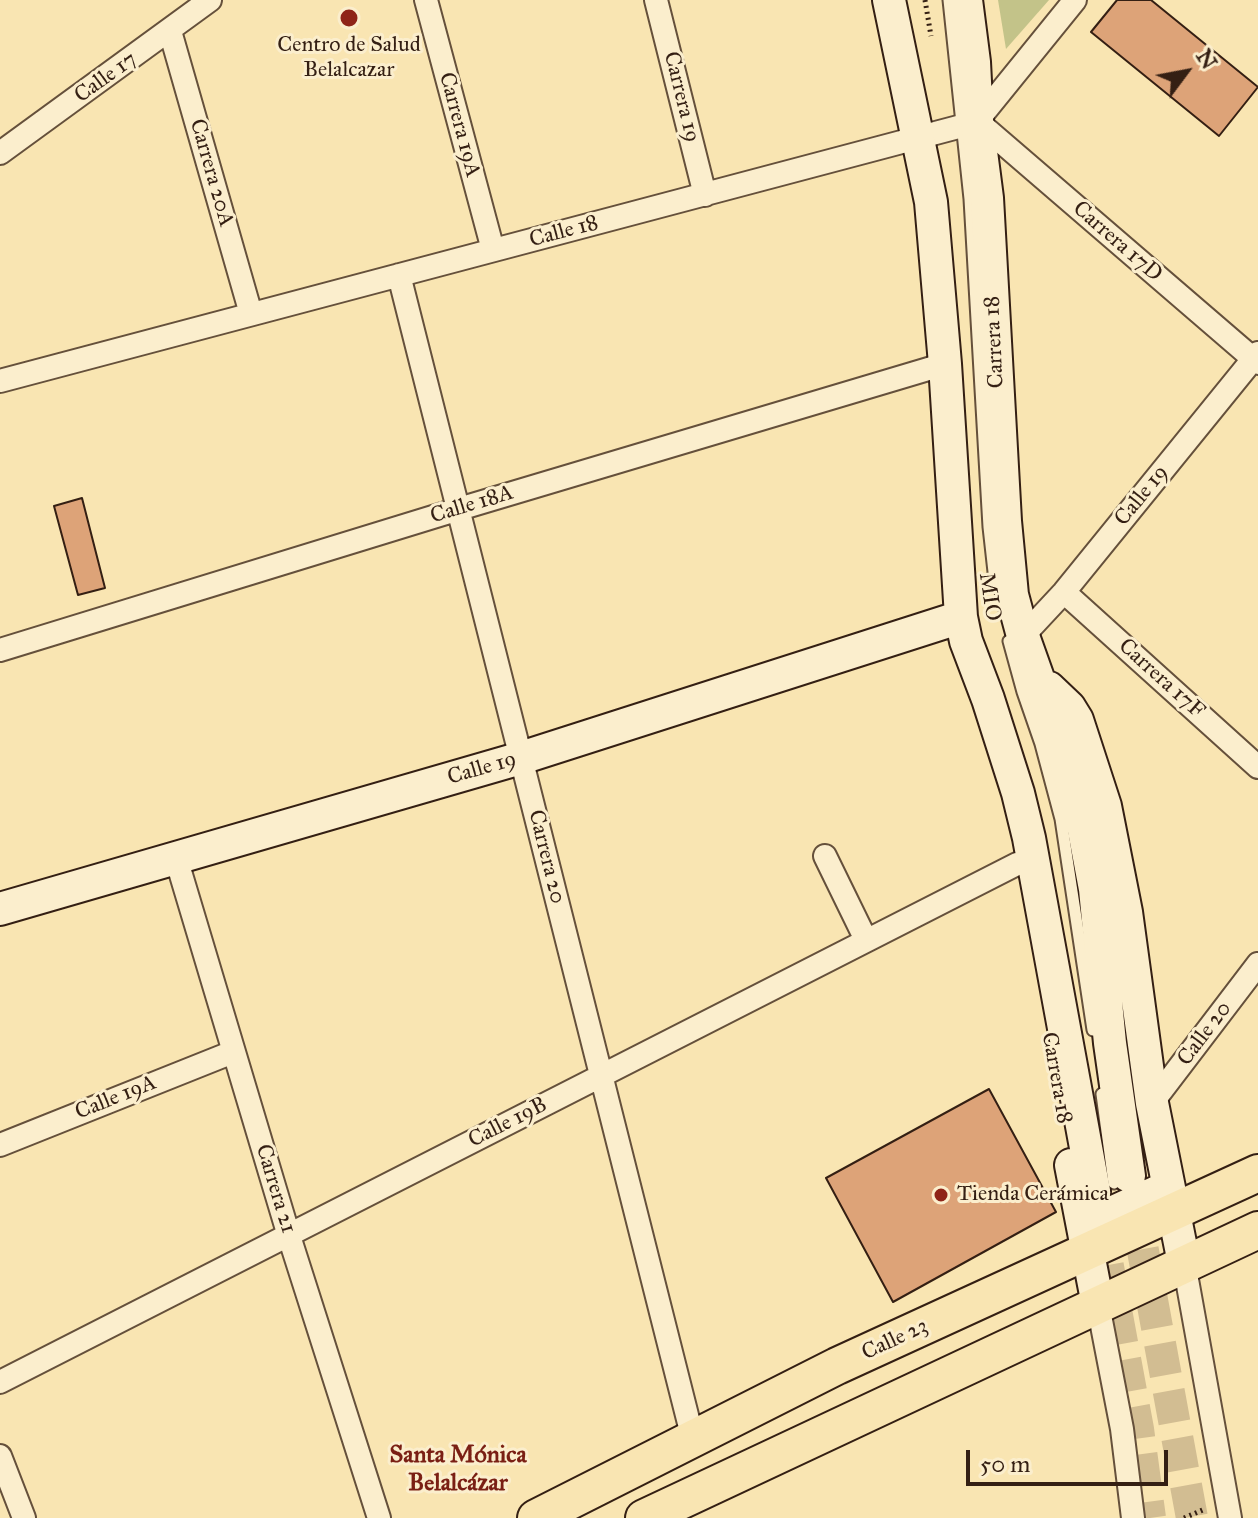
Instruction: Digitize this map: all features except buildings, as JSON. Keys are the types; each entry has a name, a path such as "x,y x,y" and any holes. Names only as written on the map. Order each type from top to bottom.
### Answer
{"main road":[{"name":"Carrera 18","path":"889,0 929,135 931,202 963,629 975,704 1017,864 1098,1305"},
{"name":"Carrera 18","path":"966,0 974,62 970,124 987,198 1014,631 1040,681 1075,789 1095,889 1110,1043 1109,1185"},
{"name":"Carrera 18","path":"963,629 1018,793 1109,1185"},
{"name":"Calle 19","path":"0,909 963,629"},
{"name":"Carrera 18","path":"1040,681 1069,707 1077,720 1105,806 1126,912 1152,1103 1184,1263"},
{"name":"Calle 23","path":"536,1518 870,1352 1085,1239 1171,1199 1258,1173"},
{"path":"646,1518 1258,1230"},
{"path":"870,1352 944,1377"}],"street":[{"name":"Carrera 19A","path":"426,0 493,250"},
{"name":"Carrera 19","path":"656,0 705,195"},
{"path":"970,124 1075,0"},
{"name":"Calle 17","path":"0,153 170,31 204,2"},
{"name":"Carrera 20A","path":"170,31 251,314"},
{"name":"Calle 18","path":"0,381 970,124"},
{"name":"Carrera 17D","path":"970,124 1256,358"},
{"name":"Carrera 20","path":"399,275 693,1439"},
{"name":"Calle 19","path":"1014,631 1064,592 1256,358"},
{"name":"Calle 18A","path":"0,650 945,364"},
{"name":"Carrera 17F","path":"1064,592 1258,767"},
{"path":"825,856 866,940"},
{"name":"Carrera 21","path":"176,858 289,1236 379,1518"},
{"name":"Calle 19B","path":"0,1382 1017,864"},
{"name":"Calle 20","path":"1152,1103 1258,964"},
{"name":"Calle 19A","path":"0,1145 233,1052"},
{"name":"Carrera 18","path":"1184,1263 1230,1518"},
{"name":"Carrera 18","path":"1098,1305 1122,1429 1133,1518"},
{"path":"0,1456 24,1518"}],"lane":[{"name":"MIO","path":"949,0 970,124 970,199 989,527 998,597"},
{"name":"MIO","path":"948,248 965,592 970,620 1012,730"},
{"name":"MIO","path":"1014,631 1061,819 1096,1046"},
{"path":"1062,948 1109,1185"},
{"path":"1099,1077 1109,1185"}],"green space":[{"path":"998,0 1049,0 1006,49"}],"tunnel":[{"path":"1134,1202 1192,1518"},
{"path":"1099,1218 1138,1429 1150,1518"}],"place":[{"name":"Centro de Salud Belalcazar","path":"349,18"},
{"name":"Tienda Cerámica","path":"941,1195"}],"district":[{"name":"Santa Mónica Belalcázar","path":"458,1470"}]}
